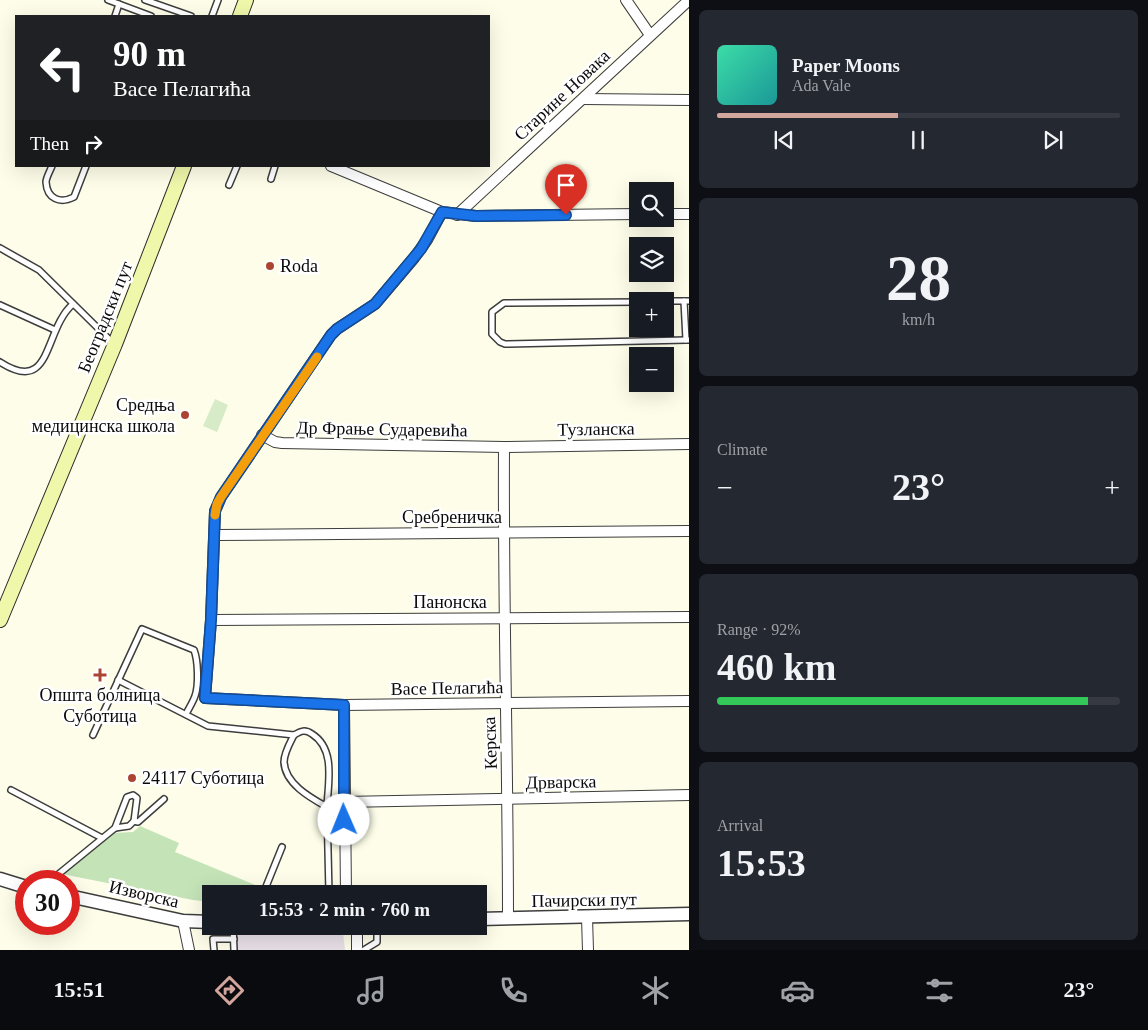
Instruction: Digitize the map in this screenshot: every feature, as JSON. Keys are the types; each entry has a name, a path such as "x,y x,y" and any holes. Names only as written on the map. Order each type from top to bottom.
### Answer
{"main road":[{"path":"240,15 246,0"},
{"name":"Београдски пут","path":"0,620 115,344 184,167"}],"street":[{"path":"626,0 650,35"},
{"name":"Старине Новака","path":"457,214 689,0"},
{"path":"583,99 689,100"},
{"path":"333,167 442,212 476,216 629,214"},
{"path":"211,620 216,535 215,511 217,504 331,335 375,304 427,240 442,212"},
{"path":"674,214 689,214"},
{"name":"Др Фрање Сударевића","path":"262,435 275,442 282,443 504,447"},
{"name":"Тузланска","path":"504,447 689,444"},
{"name":"Керска","path":"504,447 503,533 508,800 508,918"},
{"name":"Сребреничка","path":"216,535 689,531"},
{"name":"Панонска","path":"211,620 689,617"},
{"name":"Васе Пелагића","path":"211,620 205,698 344,705 689,701"},
{"path":"344,705 346,885"},
{"name":"Дрварска","path":"344,802 689,795"},
{"path":"0,879 15,883"},
{"name":"Изворска","path":"80,898 183,921 202,922"},
{"name":"Пачирски пут","path":"487,919 587,918 689,914"},
{"path":"587,918 588,950"},
{"path":"183,921 189,950"},
{"path":"357,935 357,950"}],"lane":[{"path":"108,0 148,15"},
{"path":"145,0 188,15"},
{"path":"212,15 218,0"},
{"path":"115,15 119,4"},
{"path":"52,167 46,182 50,193 56,200 66,201 74,197 86,167"},
{"path":"229,185 237,167"},
{"path":"271,179 274,167"},
{"path":"0,248 39,270 115,344"},
{"path":"629,302 504,303 492,312 492,334 505,344 687,340 687,301 674,302"},
{"path":"0,362 23,373 34,370 43,361 55,330 66,310 73,304"},
{"path":"0,305 55,330"},
{"path":"92,735 142,629 194,650 196,656 196,694 186,714"},
{"path":"118,680 208,726 294,736"},
{"path":"327,807 305,794 294,784 288,775 284,763 285,755 294,736 301,731 306,731 317,738 324,745 327,752 329,772 327,807 329,885"},
{"path":"11,790 102,838"},
{"path":"63,870 115,828 129,826 134,821 137,798 133,795 127,797 115,828"},
{"path":"134,821 138,822 164,799"},
{"path":"267,885 282,847"},
{"path":"234,935 234,950"},
{"path":"364,950 377,942 377,935"},
{"path":"214,950 213,939 234,939"}],"shaded area":[{"path":"233,935 343,935 345,950 235,950"}],"green space":[{"path":"215,399 228,405 217,432 203,426"},
{"path":"140,826 179,843 175,852 255,885 202,885 202,901 80,878 80,870 61,870 113,833 133,832"}],"slow traffic":[{"path":"215,515 217,504 221,497 317,357"}],"place":[{"name":"Roda","path":"270,266"},
{"name":"Средња медицинска школа","path":"185,415"},
{"name":"Општа болница Суботица","path":"100,675"},
{"name":"24117 Суботица","path":"132,778"}],"route":[{"path":"344,820 344,705 205,698 216,535 215,511 217,504 331,335 375,304 421,249 442,212 476,216 566,215"}]}
